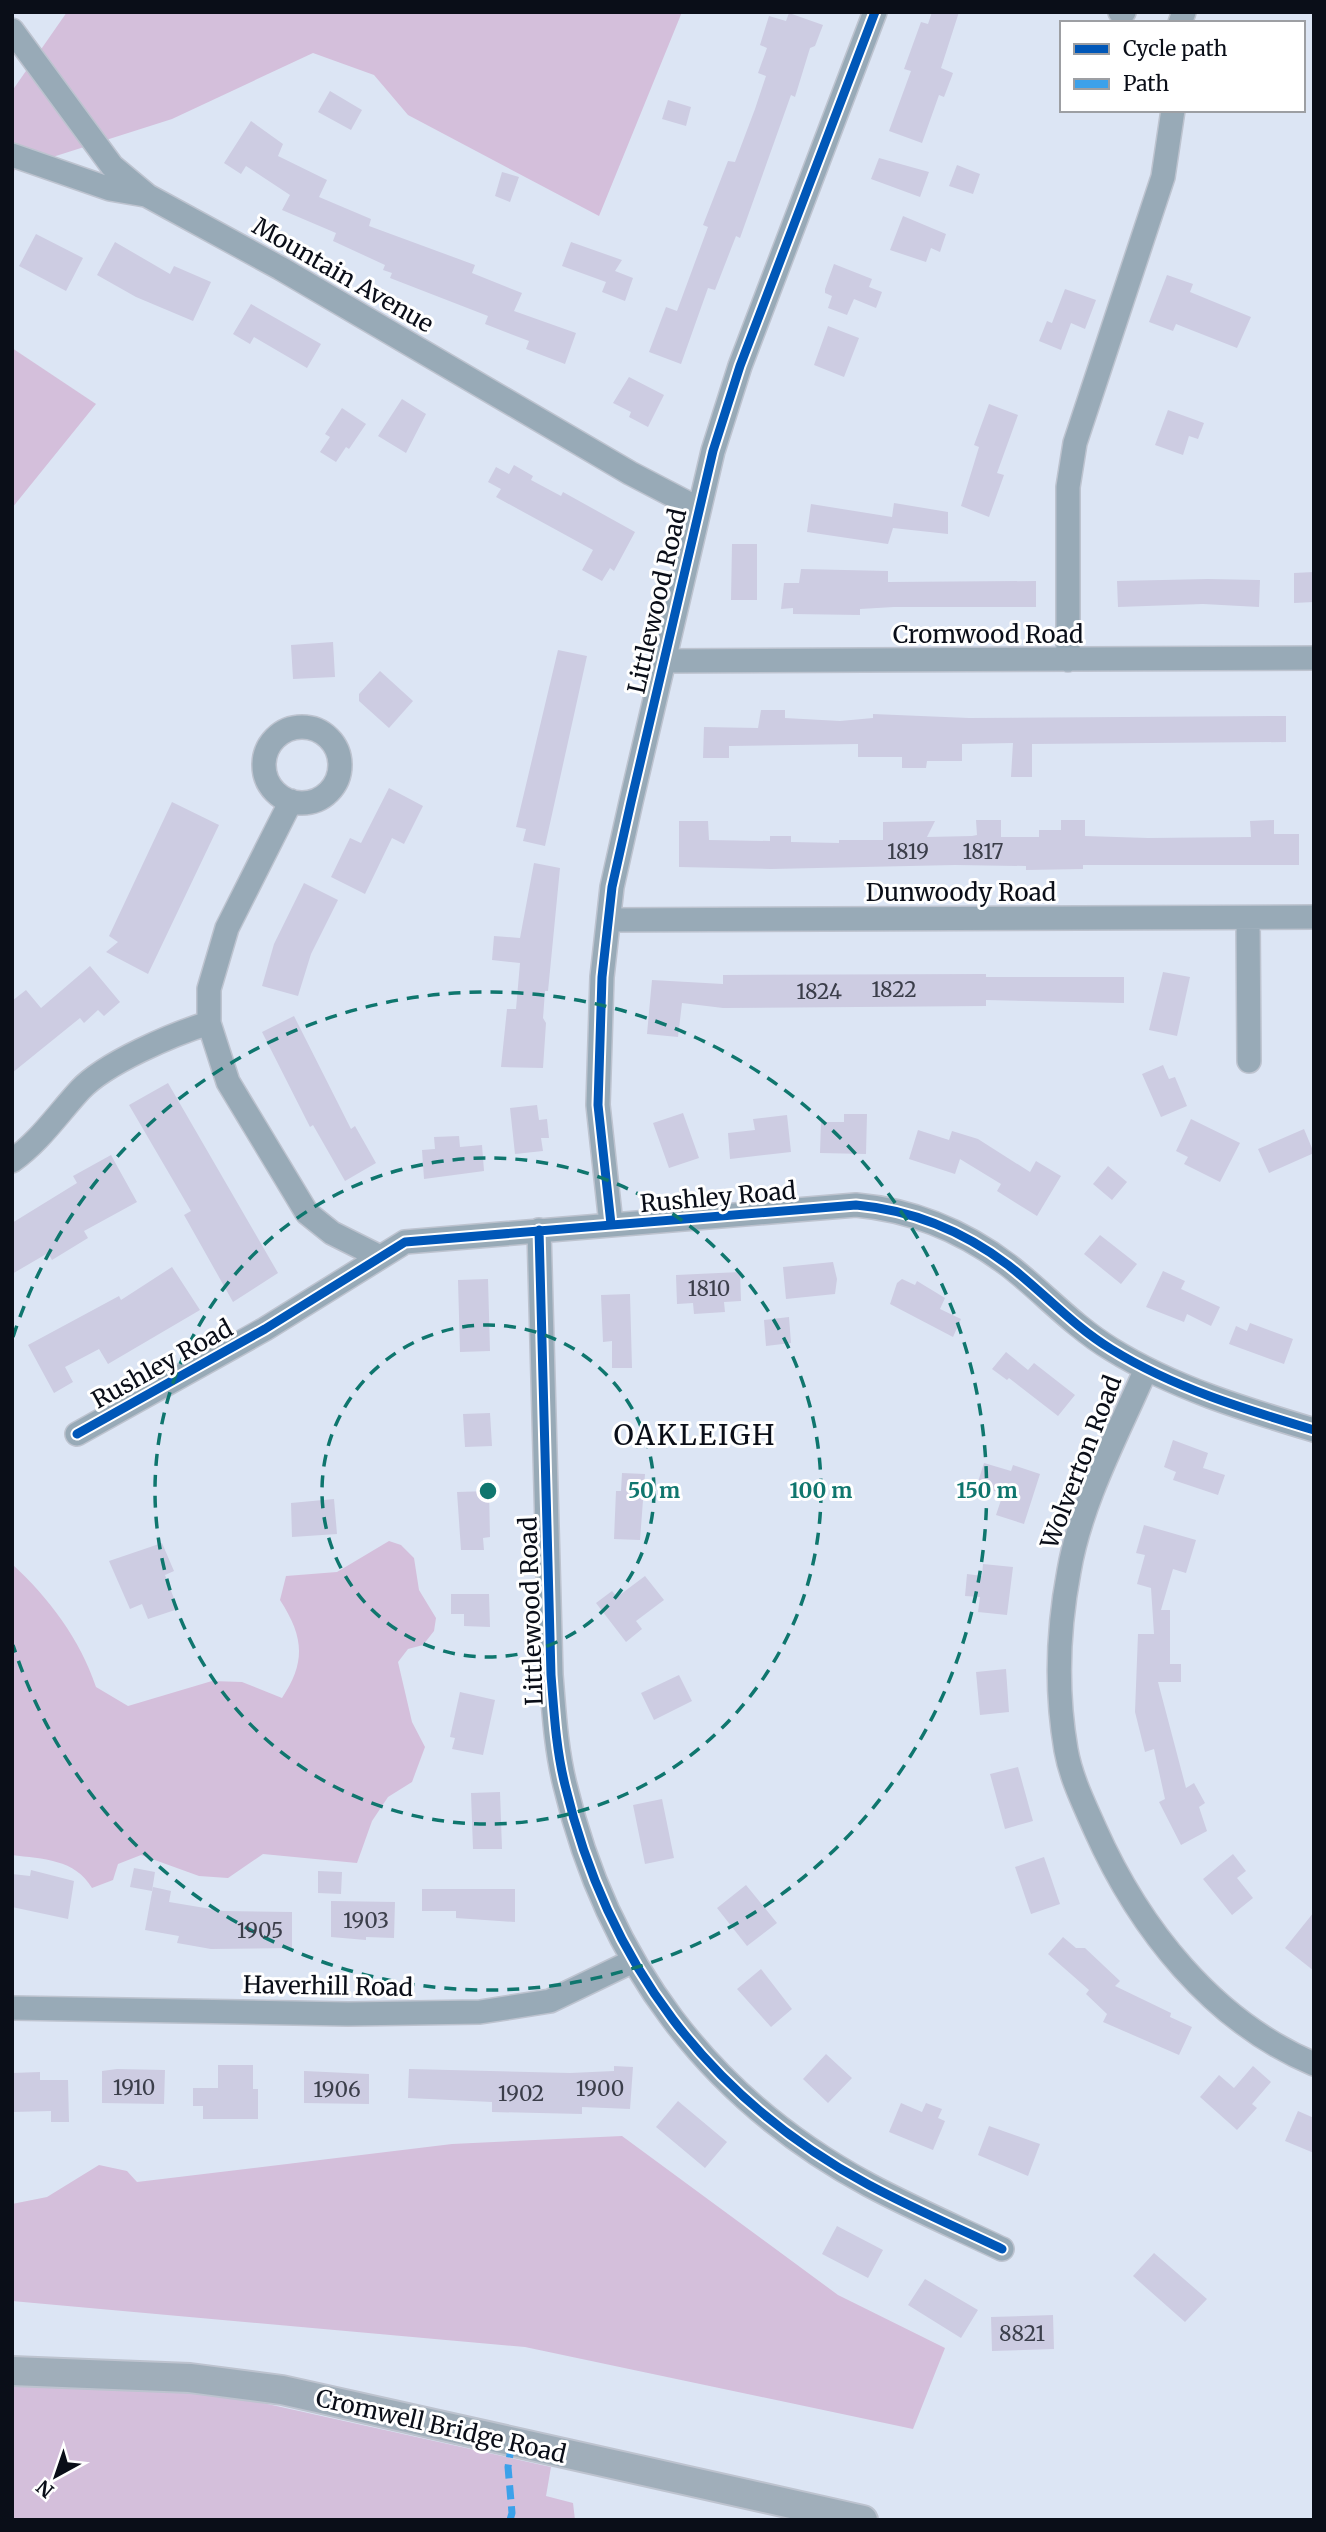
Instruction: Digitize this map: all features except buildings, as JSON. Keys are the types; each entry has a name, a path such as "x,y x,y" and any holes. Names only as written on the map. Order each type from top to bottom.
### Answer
{"main road":[{"name":"Cromwell Bridge Road","path":"12,2371 190,2378 282,2390 851,2519"}],"street":[{"name":"Littlewood Road","path":"611,1224 598,1080 602,977 612,887 697,508 740,366 875,12"},
{"name":"Mountain Avenue","path":"12,30 113,166 148,196 280,268 630,473 697,508"},
{"path":"1068,660 1068,487 1075,443 1163,177 1173,112"},
{"path":"12,155 110,189 148,196"},
{"name":"Cromwood Road","path":"663,661 1314,658"},
{"path":"291,801 227,928 209,989 209,1023 228,1082 307,1213 332,1233 380,1257"},
{"name":"Dunwoody Road","path":"609,920 1314,917"},
{"path":"1248,918 1249,1061"},
{"path":"12,1161 43,1135 81,1088 101,1074 176,1034 209,1023"},
{"name":"Rushley Road","path":"77,1434 265,1329 405,1242 856,1205 914,1215 984,1248 1110,1349 1146,1368 1192,1390 1314,1430"},
{"name":"Littlewood Road","path":"539,1230 551,1675 556,1732 564,1783 579,1839 613,1926 672,2022 707,2063 752,2104 809,2147 868,2185 1002,2249"},
{"name":"Wolverton Road","path":"1146,1368 1088,1506 1069,1569 1061,1629 1060,1676 1066,1752 1080,1795 1112,1867 1146,1923 1178,1963 1216,2001 1271,2040 1314,2064"},
{"name":"Haverhill Road","path":"12,2008 348,2014 480,2012 550,2001 633,1961"}],"shaded area":[{"path":"67,12 682,12 599,216 408,115 374,75 313,53 172,119 15,169 12,178 12,91"},
{"path":"12,348 96,404 12,508"},
{"path":"389,1541 401,1545 414,1558 419,1590 436,1618 434,1631 423,1645 408,1649 398,1662 412,1722 425,1747 412,1782 388,1797 372,1821 357,1863 263,1854 228,1878 199,1876 141,1855 118,1864 113,1880 92,1888 85,1878 67,1866 12,1855 12,1564 62,1620 81,1652 96,1687 128,1706 212,1681 242,1682 282,1698 295,1673 299,1649 294,1626 280,1600 286,1576 337,1572"},
{"path":"622,2136 838,2295 945,2348 913,2429 525,2347 12,2301 12,2204 47,2197 99,2165 127,2171 137,2182 452,2144"},
{"path":"114,2385 241,2398 551,2467 546,2496 573,2503 575,2520 12,2520 12,2386"}],"marked path":[{"path":"510,2520 512,2513 508,2467 512,2442"}],"cycle path":[{"path":"611,1224 598,1105 602,977 612,887 713,451 740,366 875,12"},
{"path":"77,1434 265,1329 405,1242 856,1205 917,1217 955,1232 1008,1265 1084,1330 1135,1363 1210,1396 1314,1430"},
{"path":"539,1230 551,1675 556,1730 565,1785 584,1849 608,1910 637,1966 672,2019 713,2067 759,2111 811,2150 869,2185 1002,2249"}],"district":[{"name":"OAKLEIGH","path":"695,1435"}]}
